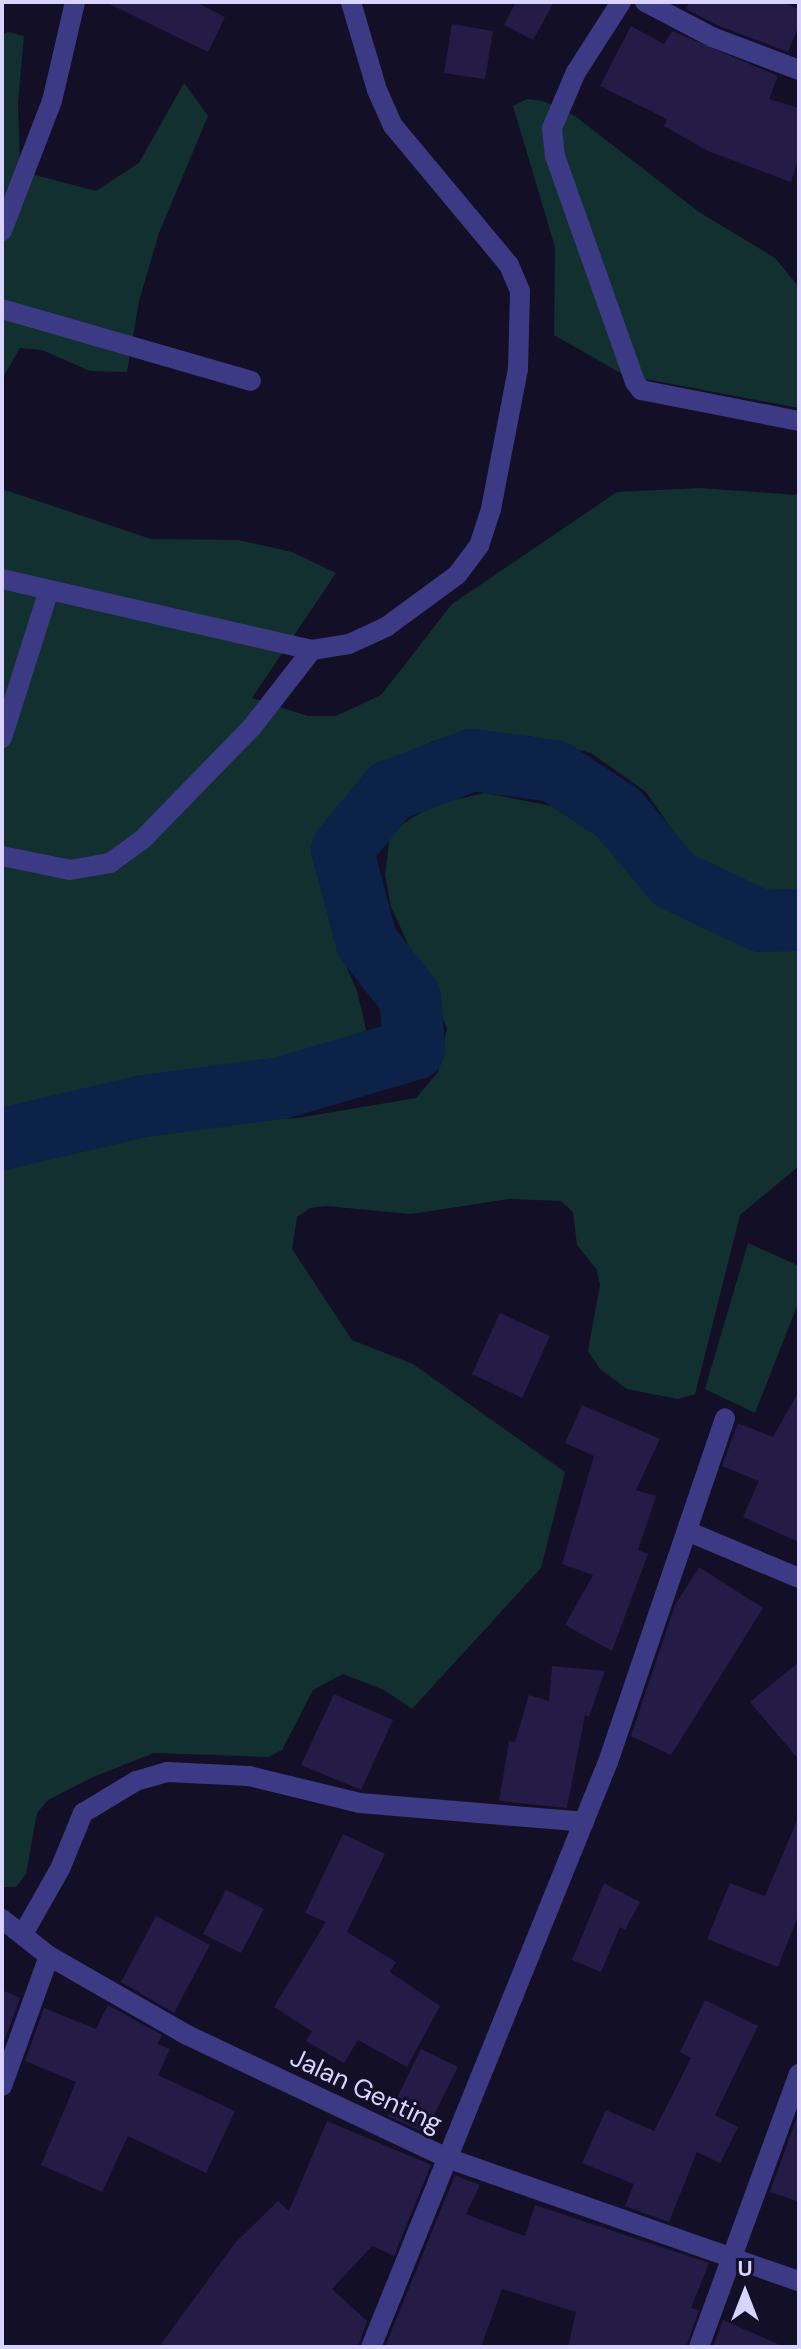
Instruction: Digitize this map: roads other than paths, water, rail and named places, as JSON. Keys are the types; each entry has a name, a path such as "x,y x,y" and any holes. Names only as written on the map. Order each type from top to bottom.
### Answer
{"street":[{"path":"4,222 52,101 75,2"},
{"path":"2,579 312,650 349,644 386,627 457,575 479,546 507,432 522,322 520,291 509,265 393,126 377,90 351,2"},
{"path":"621,2 576,72 552,128 555,156 635,382 651,392 799,421"},
{"path":"645,2 712,37 799,70"},
{"path":"2,309 251,381"},
{"path":"2,738 49,590"},
{"path":"2,856 70,870 110,863 143,839 252,727 312,650"},
{"path":"371,2347 584,1822 725,1418"},
{"path":"687,1531 799,1578"},
{"path":"23,1934 60,1869 83,1813 136,1781 167,1772 249,1776 375,1805 584,1822"},
{"name":"Jalan Genting","path":"2,1919 49,1956 187,2035 447,2158 799,2281"},
{"path":"2,2086 49,1956"},
{"path":"699,2347 799,2074"}],"waterway":[{"path":"2,1139 144,1106 281,1088 414,1049 410,997 367,943 342,849 390,791 472,760 554,771 618,813 674,880 761,921 799,920"}]}
